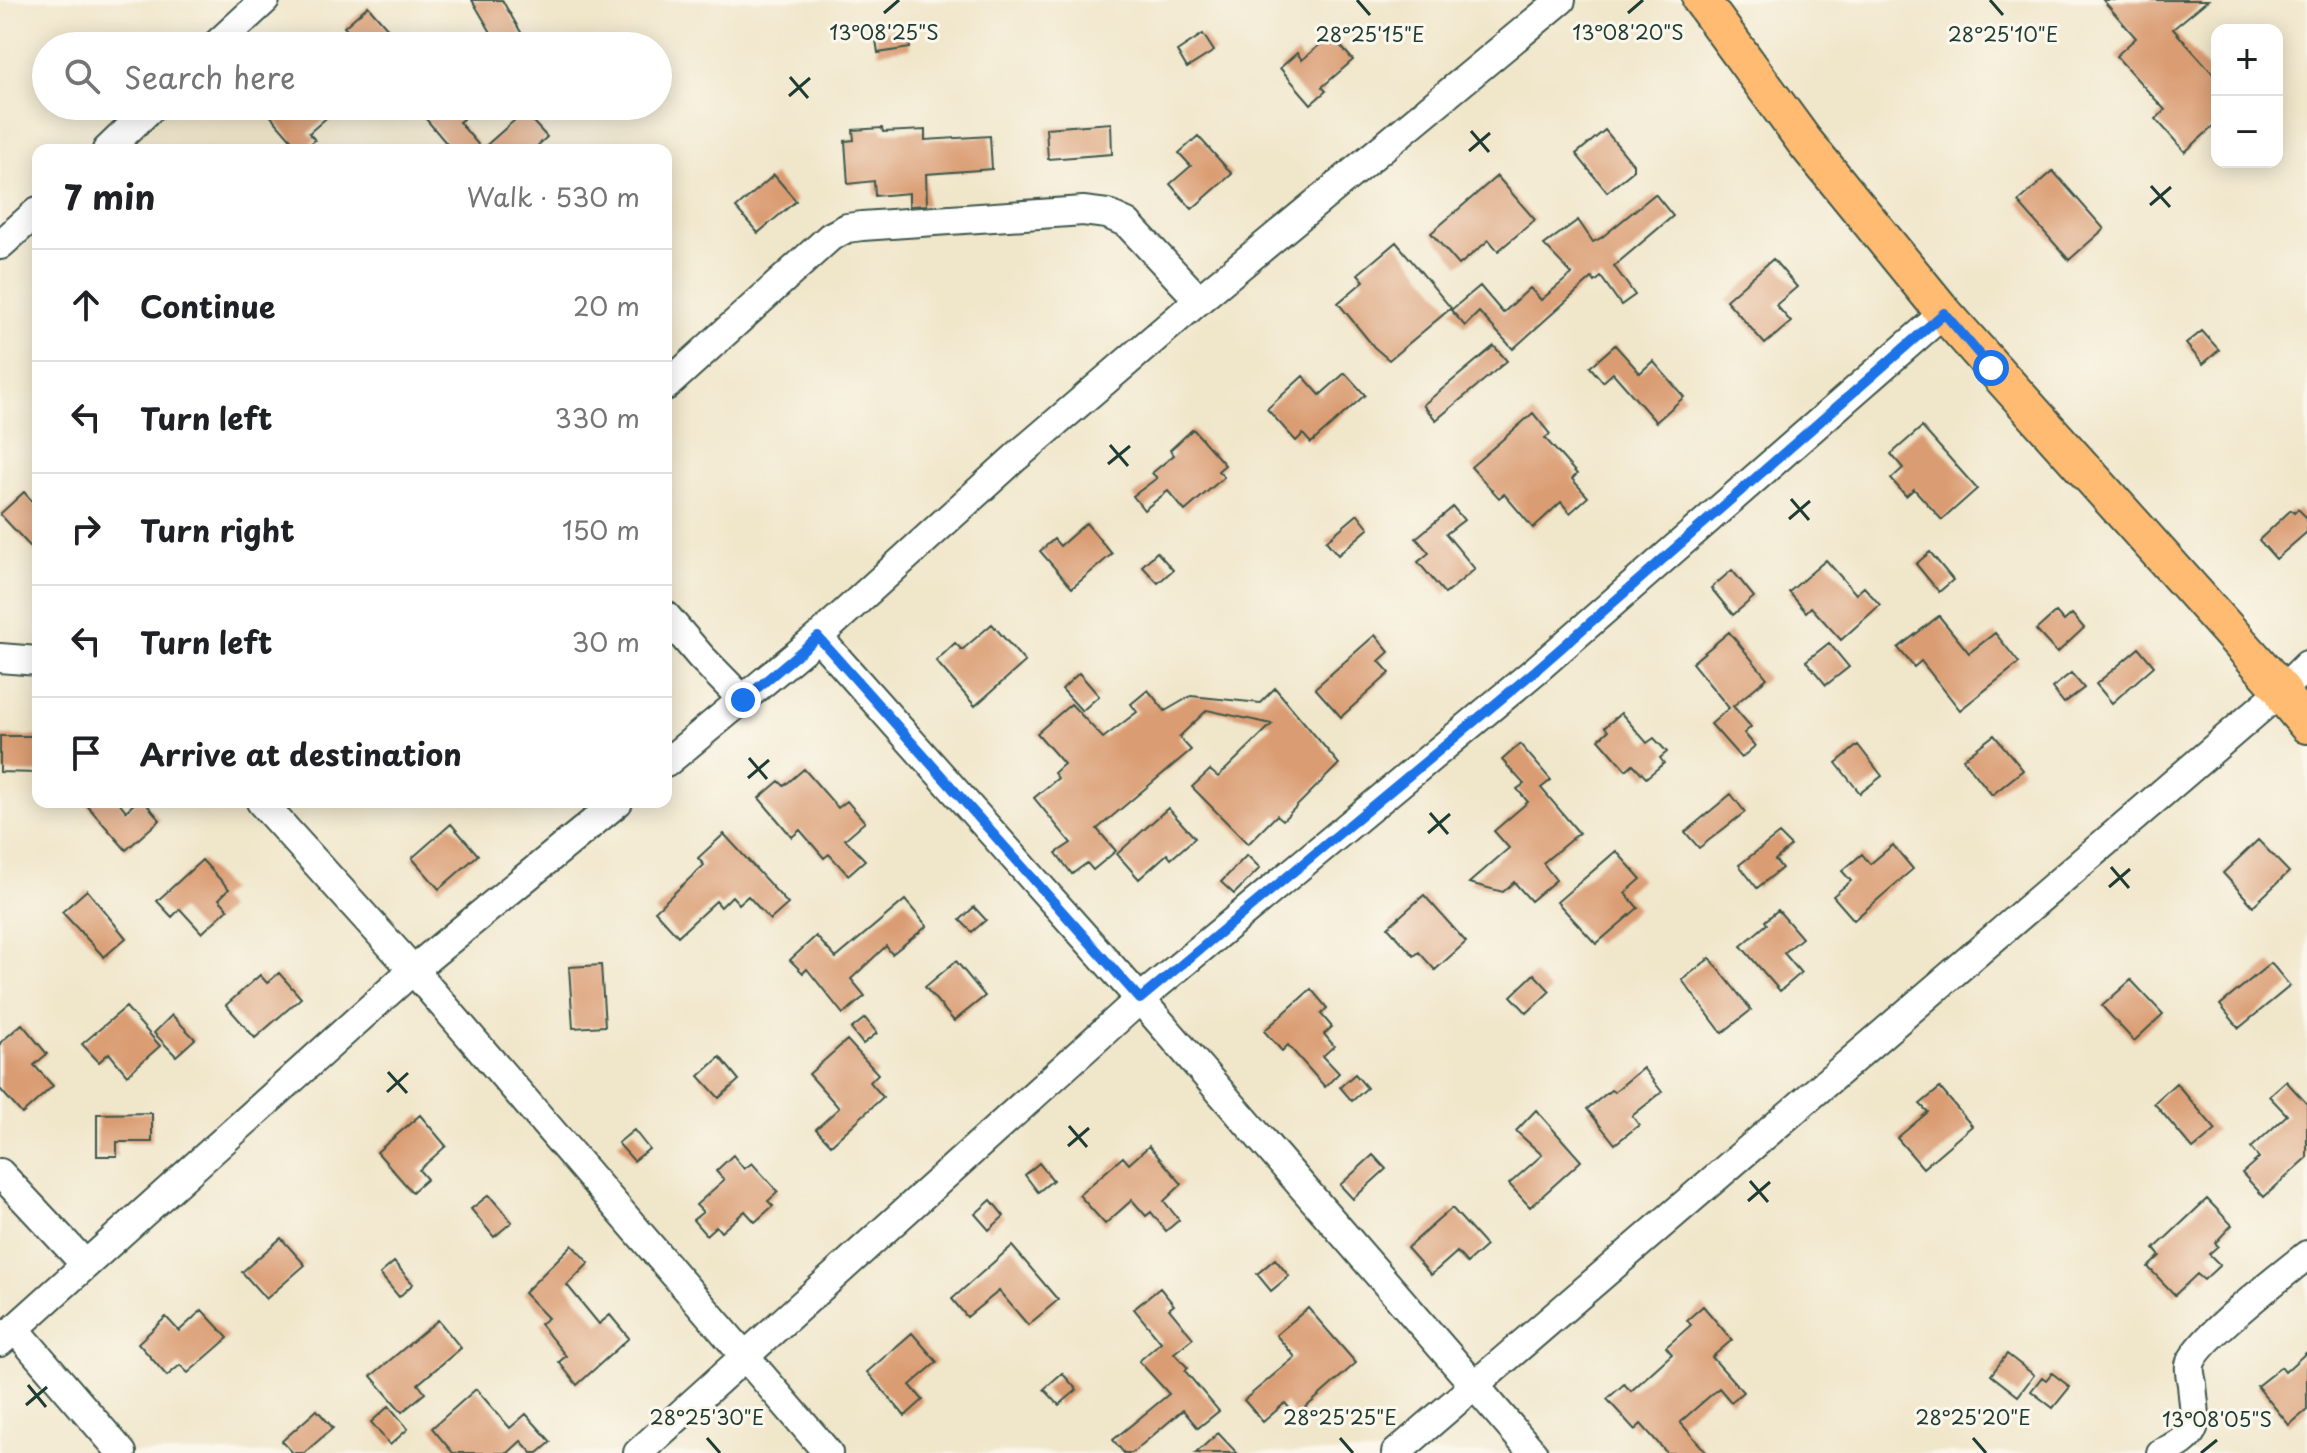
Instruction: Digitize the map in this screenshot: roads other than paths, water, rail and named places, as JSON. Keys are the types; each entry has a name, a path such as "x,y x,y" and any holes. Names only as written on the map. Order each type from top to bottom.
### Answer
{"main road":[{"path":"1701,0 1804,141 1944,313 2294,678 2287,701 2307,725"}],"street":[{"path":"672,758 818,637 1016,457 1199,300 1561,0"},
{"path":"228,32 257,2"},
{"path":"113,144 138,120"},
{"path":"672,381 830,237 847,228 1083,211 1107,214 1127,223 1199,300"},
{"path":"0,245 32,216"},
{"path":"638,1453 1140,999 1536,670 1944,313"},
{"path":"672,623 743,700"},
{"path":"818,637 1140,999 1533,1453"},
{"path":"0,658 32,661"},
{"path":"1396,1453 2294,678"},
{"path":"266,808 413,970 828,1453"},
{"path":"122,1453 7,1336 413,970 611,808"},
{"path":"0,1173 85,1264"},
{"path":"2161,1453 2193,1432 2197,1416 2190,1365 2202,1344 2307,1255"}]}
